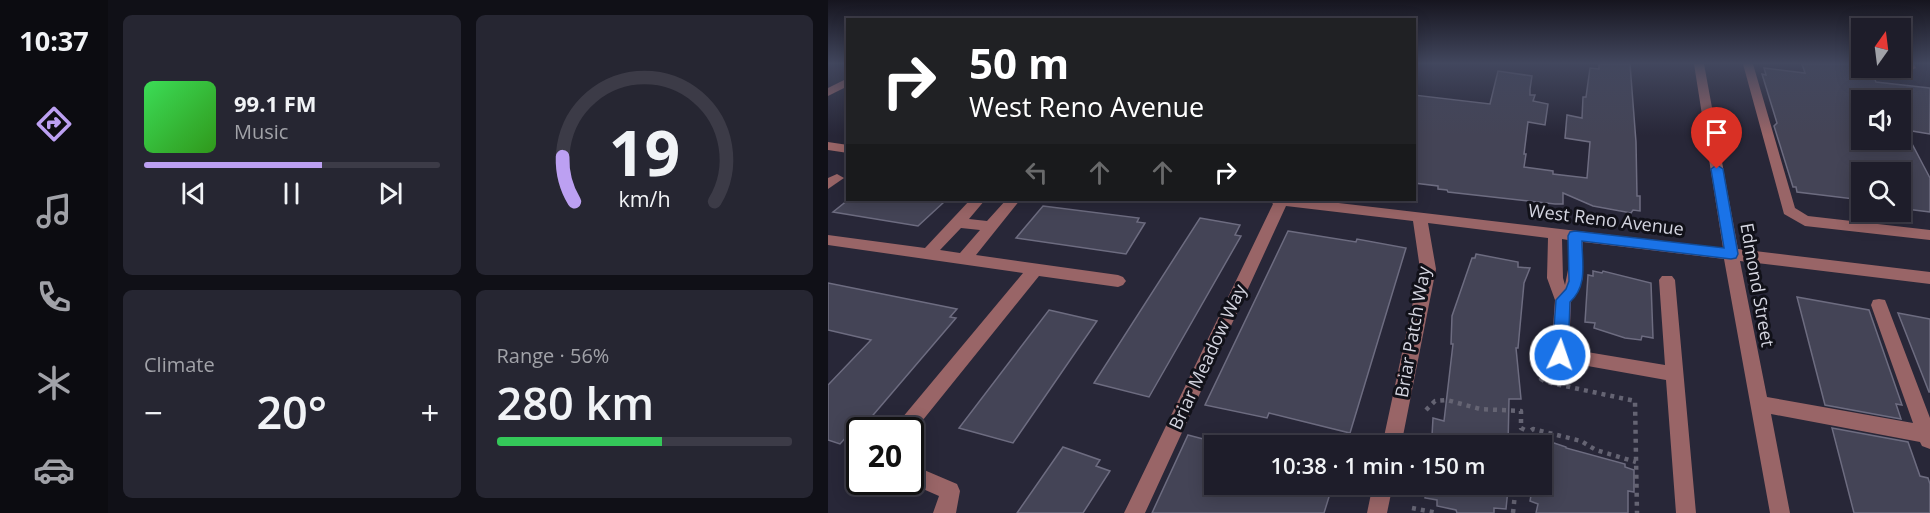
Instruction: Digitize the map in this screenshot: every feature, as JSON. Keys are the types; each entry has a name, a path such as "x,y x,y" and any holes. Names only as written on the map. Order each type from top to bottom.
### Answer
{"street":[{"name":"Edmond Street","path":"1703,88 1731,254 1780,513"},
{"path":"1755,88 1789,211 1805,221 1930,235"},
{"path":"828,146 846,149"},
{"path":"929,253 977,201"},
{"path":"964,259 1012,201"},
{"name":"Briar Meadow Way","path":"1134,513 1282,201"},
{"name":"West Reno Avenue","path":"1290,201 1930,278"},
{"name":"Briar Patch Way","path":"1393,435 1428,269 1420,218"},
{"path":"957,222 991,227"},
{"path":"1555,234 1555,278 1563,300 1560,355 1674,374"},
{"path":"1563,300 1572,292 1576,281 1575,236"},
{"path":"828,240 1118,280"},
{"path":"915,417 1036,269"},
{"path":"1667,280 1686,513"},
{"path":"1879,305 1929,438"},
{"path":"1760,404 1929,438"},
{"path":"924,479 950,491 948,507 943,513"},
{"path":"1377,513 1381,495"}],"path":[{"path":"1560,355 1543,363 1540,379 1635,401 1637,513"},
{"path":"1426,410 1435,401 1447,400 1480,409 1521,411 1521,428 1529,432"},
{"path":"1528,435 1533,429 1545,431 1581,441 1596,450 1636,462"},
{"path":"1513,513 1515,495"},
{"path":"1412,508 1437,513"}],"building":[{"path":"1494,88 1530,88 1530,95 1535,95 1533,101 1548,104 1545,125 1528,122 1524,167 1553,171 1553,174 1587,178 1590,142 1565,138 1567,115 1582,118 1583,97 1586,97 1587,88 1632,88 1637,196 1640,196 1640,211 1633,210 1631,213 1593,206 1563,193 1563,204 1555,204 1448,192 1438,189 1438,186 1416,183 1416,95 1490,104"},
{"path":"1766,88 1930,88 1930,134 1911,131 1911,90 1851,90 1851,150 1911,150 1911,142 1930,178 1930,212 1911,210 1911,162 1851,162 1851,199 1797,192 1796,187 1793,187 1774,126 1777,123"},
{"path":"847,201 944,202 918,226 833,212"},
{"path":"1043,206 1139,218 1137,222 1145,223 1126,254 1016,238"},
{"path":"1200,218 1240,225 1235,235 1241,236 1149,397 1094,383"},
{"path":"1288,231 1356,242 1357,239 1406,248 1350,433 1269,413 1267,418 1205,405"},
{"path":"1476,254 1518,262 1518,267 1530,268 1524,283 1518,348 1516,348 1521,399 1509,399 1508,435 1432,435 1433,418 1444,421 1453,344 1451,344 1452,316 1472,258 1475,258"},
{"path":"1593,271 1602,273 1603,271 1651,283 1653,338 1642,336 1641,340 1625,338 1594,328 1595,323 1585,322 1588,275 1593,276"},
{"path":"828,283 957,309 950,317 956,318 871,417 846,417 846,437 840,444 828,440 828,385 871,340 828,330"},
{"path":"1797,297 1869,310 1902,405 1896,404 1901,419 1825,405"},
{"path":"1049,310 1097,321 1013,443 959,428"},
{"path":"1898,313 1930,319 1930,392 1929,392"},
{"path":"1832,428 1908,442 1920,476 1928,478 1930,484 1930,513 1854,513"},
{"path":"1188,435 1204,439 1204,495 1330,495 1324,513 1152,513"},
{"path":"1552,442 1625,464 1625,467 1634,470 1634,492 1628,491 1628,513 1536,513 1538,504 1530,501 1531,495 1552,495"},
{"path":"1063,447 1100,460 1096,466 1110,471 1083,513 1017,513"},
{"path":"1425,495 1507,495 1506,509 1494,508 1494,513 1457,513 1456,510 1437,506 1437,500 1425,498"}],"route":[{"path":"1560,355 1563,300 1572,292 1576,281 1575,236 1731,254 1717,169"}]}
